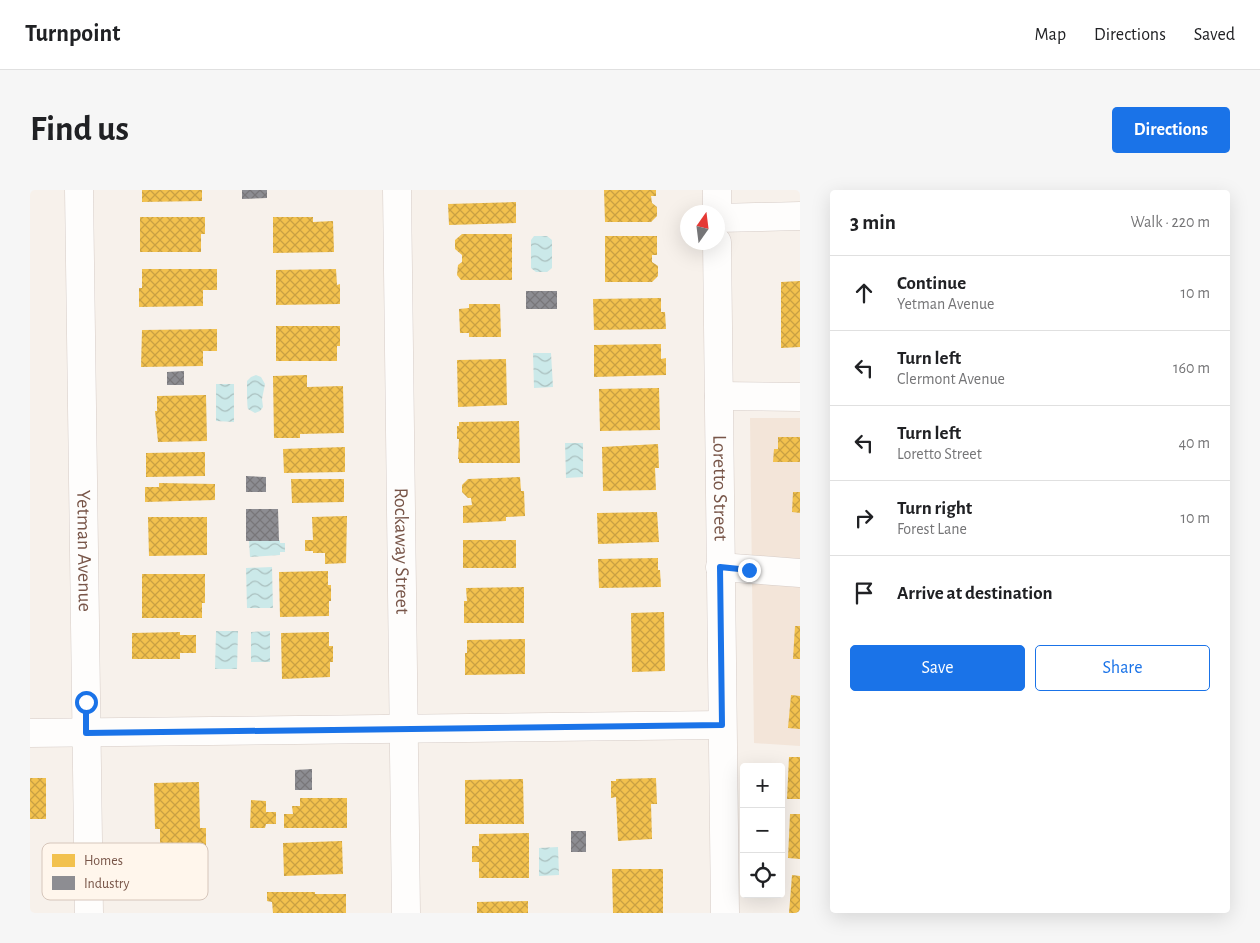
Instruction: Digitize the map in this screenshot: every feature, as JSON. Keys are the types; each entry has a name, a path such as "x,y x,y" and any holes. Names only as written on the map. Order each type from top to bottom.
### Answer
{"street":[{"name":"Yetman Avenue","path":"79,190 88,843"},
{"name":"Rockaway Street","path":"397,190 406,913"},
{"path":"717,190 717,205"},
{"path":"725,218 800,216"},
{"name":"Loretto Street","path":"717,250 725,913"},
{"path":"719,396 800,397"},
{"path":"720,567 800,573"},
{"path":"30,733 722,725"},
{"name":"Yetman Avenue","path":"89,900 89,913"}],"shaded area":[{"path":"750,418 800,418 800,746 754,743"}],"water":[{"path":"534,236 547,236 552,240 552,268 547,272 536,272 531,268 531,240"},
{"path":"533,353 551,353 553,387 534,388"},
{"path":"256,375 261,377 265,384 262,399 263,407 255,413 248,409 247,381"},
{"path":"216,384 234,384 234,422 216,421"},
{"path":"565,443 583,443 583,477 566,478"},
{"path":"280,540 280,543 285,543 285,552 280,552 280,555 250,557 249,541"},
{"path":"272,567 273,608 247,608 246,568"},
{"path":"216,631 238,631 237,669 215,669"},
{"path":"270,631 270,662 251,662 251,632"},
{"path":"558,847 559,875 539,876 539,848"}],"building: Homes":[{"path":"142,190 202,190 202,201 142,202"},
{"path":"604,190 656,190 656,196 651,196 652,203 657,207 657,216 651,222 605,222"},
{"path":"516,202 516,223 449,225 448,204"},
{"path":"140,217 205,217 205,234 201,234 201,252 140,252"},
{"path":"273,217 313,217 313,222 333,221 334,252 273,253"},
{"path":"462,234 512,234 512,280 461,280 457,275 458,265 462,262 462,255 455,249 455,240"},
{"path":"605,236 657,236 657,255 652,255 652,262 658,266 658,276 652,282 605,282"},
{"path":"142,269 217,269 217,290 203,290 203,306 139,307"},
{"path":"336,269 337,285 340,284 340,304 276,305 276,270"},
{"path":"800,281 800,347 781,348 781,282"},
{"path":"661,298 661,312 665,312 666,329 594,330 593,299"},
{"path":"469,304 500,304 501,337 469,337 469,333 460,333 459,309 469,308"},
{"path":"276,326 340,326 340,346 337,346 337,361 276,361"},
{"path":"217,329 217,351 203,351 203,366 141,367 142,330"},
{"path":"661,344 661,359 666,358 666,375 594,377 594,345"},
{"path":"506,359 507,405 458,407 457,360"},
{"path":"307,375 307,387 343,386 344,433 300,434 300,438 274,438 273,376"},
{"path":"659,388 660,430 600,431 599,389"},
{"path":"206,395 207,441 158,442 155,411 157,411 157,396"},
{"path":"519,421 520,463 459,463 457,426 459,426 459,422"},
{"path":"778,437 800,437 800,462 773,462 774,449 778,449"},
{"path":"658,444 659,468 655,468 656,490 603,491 602,447"},
{"path":"345,447 345,472 284,473 283,449"},
{"path":"205,452 205,476 146,477 146,453"},
{"path":"520,477 521,491 524,491 525,516 506,517 506,521 463,523 463,506 472,505 471,498 468,498 462,492 462,485 468,479"},
{"path":"291,479 344,479 344,502 292,503"},
{"path":"159,483 215,484 215,500 145,502 145,487 159,487"},
{"path":"793,492 800,492 800,513 792,512"},
{"path":"657,512 659,542 598,544 597,513"},
{"path":"347,516 346,563 325,564 325,553 305,551 305,540 313,540 312,517"},
{"path":"148,517 207,517 207,555 149,556"},
{"path":"463,540 516,540 516,568 463,568"},
{"path":"658,558 661,587 599,588 598,559"},
{"path":"328,571 328,585 331,585 329,616 280,617 279,572"},
{"path":"142,574 205,574 205,603 202,603 202,618 142,618"},
{"path":"524,587 524,623 464,623 464,601 467,601 466,588"},
{"path":"664,612 665,671 632,672 631,613"},
{"path":"795,626 800,626 800,659 793,659"},
{"path":"180,632 180,635 196,635 196,653 180,653 180,659 132,659 132,633"},
{"path":"329,632 329,646 333,646 333,662 330,662 330,677 282,679 281,633"},
{"path":"525,639 525,674 465,675 467,640"},
{"path":"791,695 800,696 800,729 788,728"},
{"path":"789,757 800,757 800,799 787,799"},
{"path":"30,778 46,778 46,819 30,819"},
{"path":"656,778 657,804 651,804 652,839 618,841 616,797 611,798 611,781 616,781 616,779"},
{"path":"523,779 524,824 465,824 465,780"},
{"path":"199,782 200,828 206,828 206,843 160,843 160,829 155,829 154,783"},
{"path":"300,798 347,798 347,828 284,828 284,814 293,814 292,806 300,806"},
{"path":"251,800 266,801 266,812 276,812 276,824 266,824 265,828 250,828"},
{"path":"790,814 800,814 800,859 788,858"},
{"path":"529,833 529,878 479,878 479,862 472,862 472,846 479,846 479,834"},
{"path":"342,841 343,874 284,876 283,843"},
{"path":"612,869 663,869 663,913 613,913"},
{"path":"792,875 800,876 800,913 789,913"},
{"path":"267,892 346,894 346,913 273,913 272,902 267,901"},
{"path":"528,901 528,913 477,913 477,902"}],"building: Industry":[{"path":"242,190 267,190 267,198 242,199"},
{"path":"526,291 557,291 557,309 526,309"},
{"path":"184,371 184,385 167,385 167,372"},
{"path":"246,476 266,477 266,492 246,492"},
{"path":"246,509 278,509 279,541 246,541"},
{"path":"312,769 312,790 295,790 295,770"},
{"path":"571,831 586,831 586,852 571,852"}],"route":[{"path":"86,702 86,733 722,725 720,567 749,570"}]}
